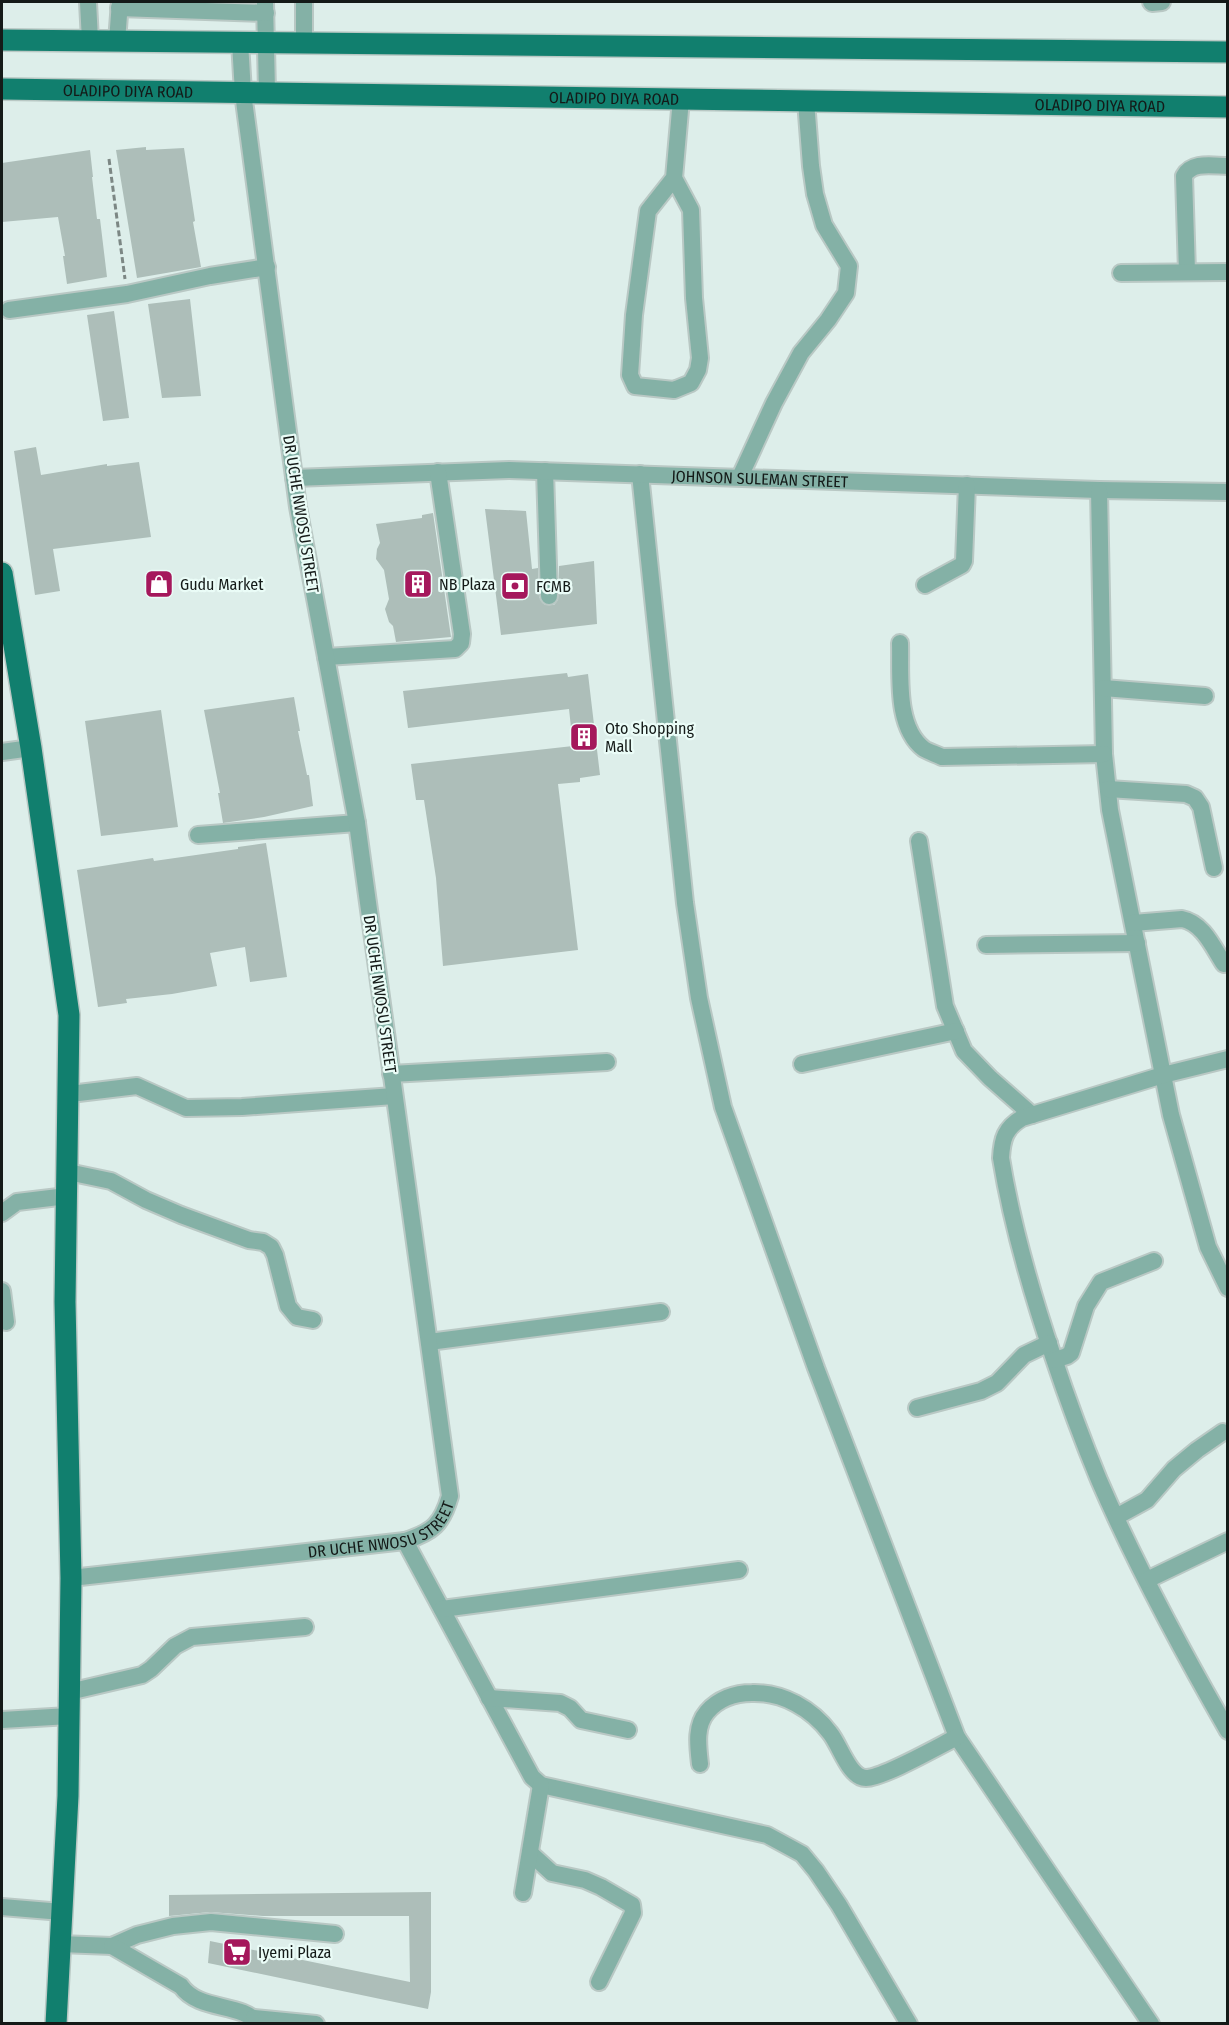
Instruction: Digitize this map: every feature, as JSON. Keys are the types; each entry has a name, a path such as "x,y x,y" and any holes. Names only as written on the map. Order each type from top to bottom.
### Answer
{"main road":[{"path":"2,40 1227,52"},
{"name":"OLADIPO DIYA ROAD","path":"2,89 1227,107"},
{"path":"2,573 31,748 69,1015 70,1094 65,1302 71,1578 68,1796 56,2024"}],"street":[{"path":"88,2 90,40"},
{"path":"304,2 304,44"},
{"path":"1151,2 1161,2"},
{"path":"117,41 119,4 265,7 267,92"},
{"name":"DR UCHE NWOSU STREET","path":"71,1578 405,1541 421,1536 434,1528 445,1514 450,1496 357,823 294,478 243,93 240,42"},
{"path":"674,178 648,211 634,315 630,375 635,386 674,390 691,383 698,370 700,358 694,298 691,210 674,178 681,99"},
{"path":"740,477 774,403 801,353 828,320 846,293 849,266 824,225 815,194 806,101"},
{"path":"1187,272 1184,176 1193,166 1227,166"},
{"path":"9,310 127,294 210,276 267,267"},
{"path":"1121,273 1227,272"},
{"name":"JOHNSON SULEMAN STREET","path":"294,478 509,470 1099,490 1227,492"},
{"path":"545,471 549,596"},
{"path":"326,657 455,649 461,643 462,634 438,472"},
{"path":"640,474 685,903 699,998 723,1107 816,1368 957,1737 1151,2024"},
{"path":"925,585 962,565 964,561 967,485"},
{"path":"1099,490 1104,754 1110,810 1171,1115 1208,1247 1227,1288"},
{"path":"900,642 903,712 909,732 924,749 942,757 1104,754"},
{"path":"1103,688 1205,696"},
{"path":"2,752 31,748"},
{"path":"1108,789 1186,794 1195,798 1201,807 1214,868"},
{"path":"198,835 357,823"},
{"path":"919,841 945,1006 964,1051 990,1078 1032,1115"},
{"path":"1133,923 1190,920 1197,924 1224,964"},
{"path":"986,945 1137,943"},
{"path":"802,1064 956,1031"},
{"path":"1227,1059 1163,1075 1032,1115 1011,1124 1005,1131 1001,1143 1001,1158 1022,1261 1048,1343 1084,1443 1116,1517 1147,1580 1227,1731"},
{"path":"391,1074 607,1062"},
{"path":"70,1094 137,1086 186,1108 242,1107 394,1096"},
{"path":"68,1172 111,1181 181,1215 249,1240 263,1242 271,1247 275,1255 288,1306 297,1317 313,1320"},
{"path":"2,1213 17,1202 67,1196"},
{"path":"1055,1360 1071,1353 1086,1306 1101,1282 1154,1261"},
{"path":"2,1291 6,1322"},
{"path":"429,1342 661,1312"},
{"path":"917,1408 981,1391 997,1383 1024,1355 1048,1343"},
{"path":"1116,1517 1147,1500 1173,1469 1223,1432"},
{"path":"405,1541 531,1777 541,1785 767,1835 802,1854 839,1905 909,2024"},
{"path":"1147,1580 1227,1541"},
{"path":"442,1609 740,1570"},
{"path":"69,1692 142,1675 175,1646 192,1637 304,1627"},
{"path":"700,1764 699,1727 705,1714 716,1703 742,1694 768,1694 799,1705 830,1733 855,1774 865,1778 889,1771 957,1737"},
{"path":"489,1698 565,1704 581,1720 628,1730"},
{"path":"2,1720 69,1716"},
{"path":"523,1893 541,1785"},
{"path":"530,1853 552,1873 585,1880 632,1905 633,1913 599,1982"},
{"path":"2,1907 62,1912"},
{"path":"60,1944 112,1946 137,1935 173,1926 211,1922 335,1934"},
{"path":"112,1946 181,1986 186,1994 195,1999 256,2021 316,2024"}],"path":[{"path":"109,159 127,294"}],"building":[{"path":"146,147 146,150 184,148 201,267 137,278 116,150"},
{"path":"90,150 97,219 100,219 107,277 67,284 58,217 2,222 2,163"},
{"path":"190,299 201,396 162,398 148,304"},
{"path":"114,311 129,418 103,421 87,315"},
{"path":"36,447 41,475 107,464 107,466 139,462 151,537 53,549 60,591 35,595 14,451"},
{"name":"FCMB","path":"485,509 526,511 532,569 538,568 539,597 545,605 554,605 558,600 559,566 594,561 597,624 501,635"},
{"name":"NB Plaza","path":"433,513 451,637 396,642 393,626 389,622 385,609 389,599 384,570 376,559 380,543 376,524 422,518 422,515"},
{"path":"567,673 568,677 588,674 600,775 580,778 580,782 558,784 578,950 443,966 436,878 424,800 416,800 411,764 573,746 569,709 408,728 403,691"},
{"path":"294,697 300,731 298,731 307,775 309,775 313,806 223,823 218,793 220,793 204,710"},
{"path":"161,710 178,827 101,836 85,721"},
{"path":"266,843 287,977 250,982 245,947 210,953 217,986 126,999 127,1003 98,1007 77,870 153,858 154,861 238,849 238,847"},
{"name":"Iyemi Plaza","path":"431,1892 431,1992 428,2009 208,1963 210,1941 410,1982 409,1916 263,1916 210,1912 169,1916 169,1895"}],"place":[{"name":"Gudu Market","path":"159,584"},
{"name":"NB Plaza","path":"418,584"},
{"name":"FCMB","path":"515,586"},
{"name":"Oto Shopping Mall","path":"584,737"},
{"name":"Iyemi Plaza","path":"237,1952"}]}
